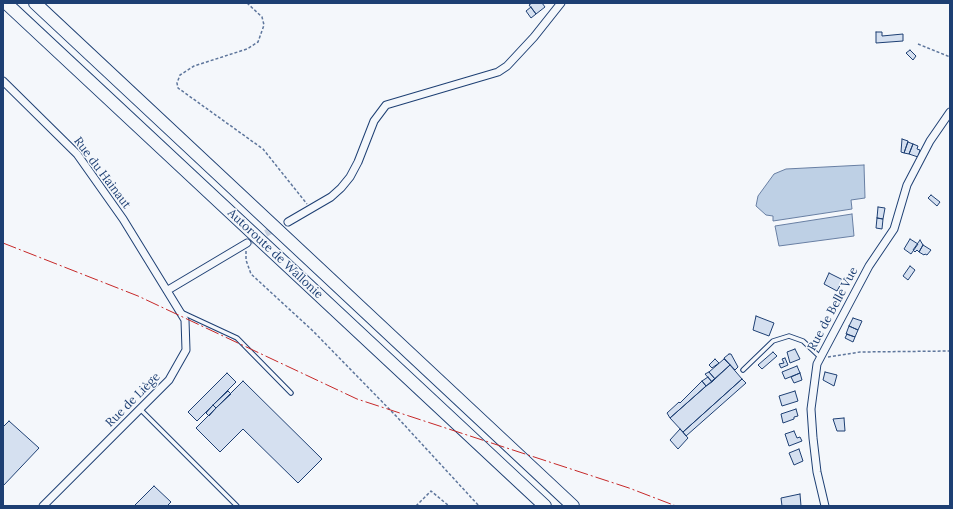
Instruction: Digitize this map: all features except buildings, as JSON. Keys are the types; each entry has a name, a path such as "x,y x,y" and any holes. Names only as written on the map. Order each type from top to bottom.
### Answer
{"highway":[{"name":"Autoroute de Wallonie","path":"6,3 545,506"},
{"name":"Autoroute de Wallonie","path":"34,3 573,506"}],"street":[{"path":"288,222 331,197 350,178 374,121 386,105 498,72 507,66 534,37 561,3"},
{"name":"Rue du Hainaut","path":"3,81 77,154 123,219 168,290"},
{"name":"Rue de Belle Vue","path":"825,506 817,472 811,408 814,380 820,357 869,266 894,229 907,185 933,138 950,112"},
{"path":"168,290 245,244"},
{"name":"Rue de Liège","path":"43,506 169,380 186,350 185,320 168,290"}],"lane":[{"path":"180,311 237,338 291,393"},
{"path":"744,370 773,341 788,336 803,341 820,357"},
{"path":"140,409 237,506"}],"path":[{"path":"247,3 262,17 264,25 258,42 248,49 194,66 180,75 177,83 178,88 263,149 310,208"},
{"path":"918,44 950,57"},
{"path":"245,244 251,274 313,330 397,417 479,506"},
{"path":"820,357 860,352 950,351"},
{"path":"416,506 431,491 449,506"}],"water":[{"path":"864,165 865,198 851,200 852,209 773,221 773,216 766,215 756,206 758,196 774,174 786,169"},
{"path":"852,214 854,236 779,246 775,226"}],"tunnel":[{"path":"247,243 288,222"}],"power":[{"path":"3,243 138,296 357,399 629,488 676,506"}]}
